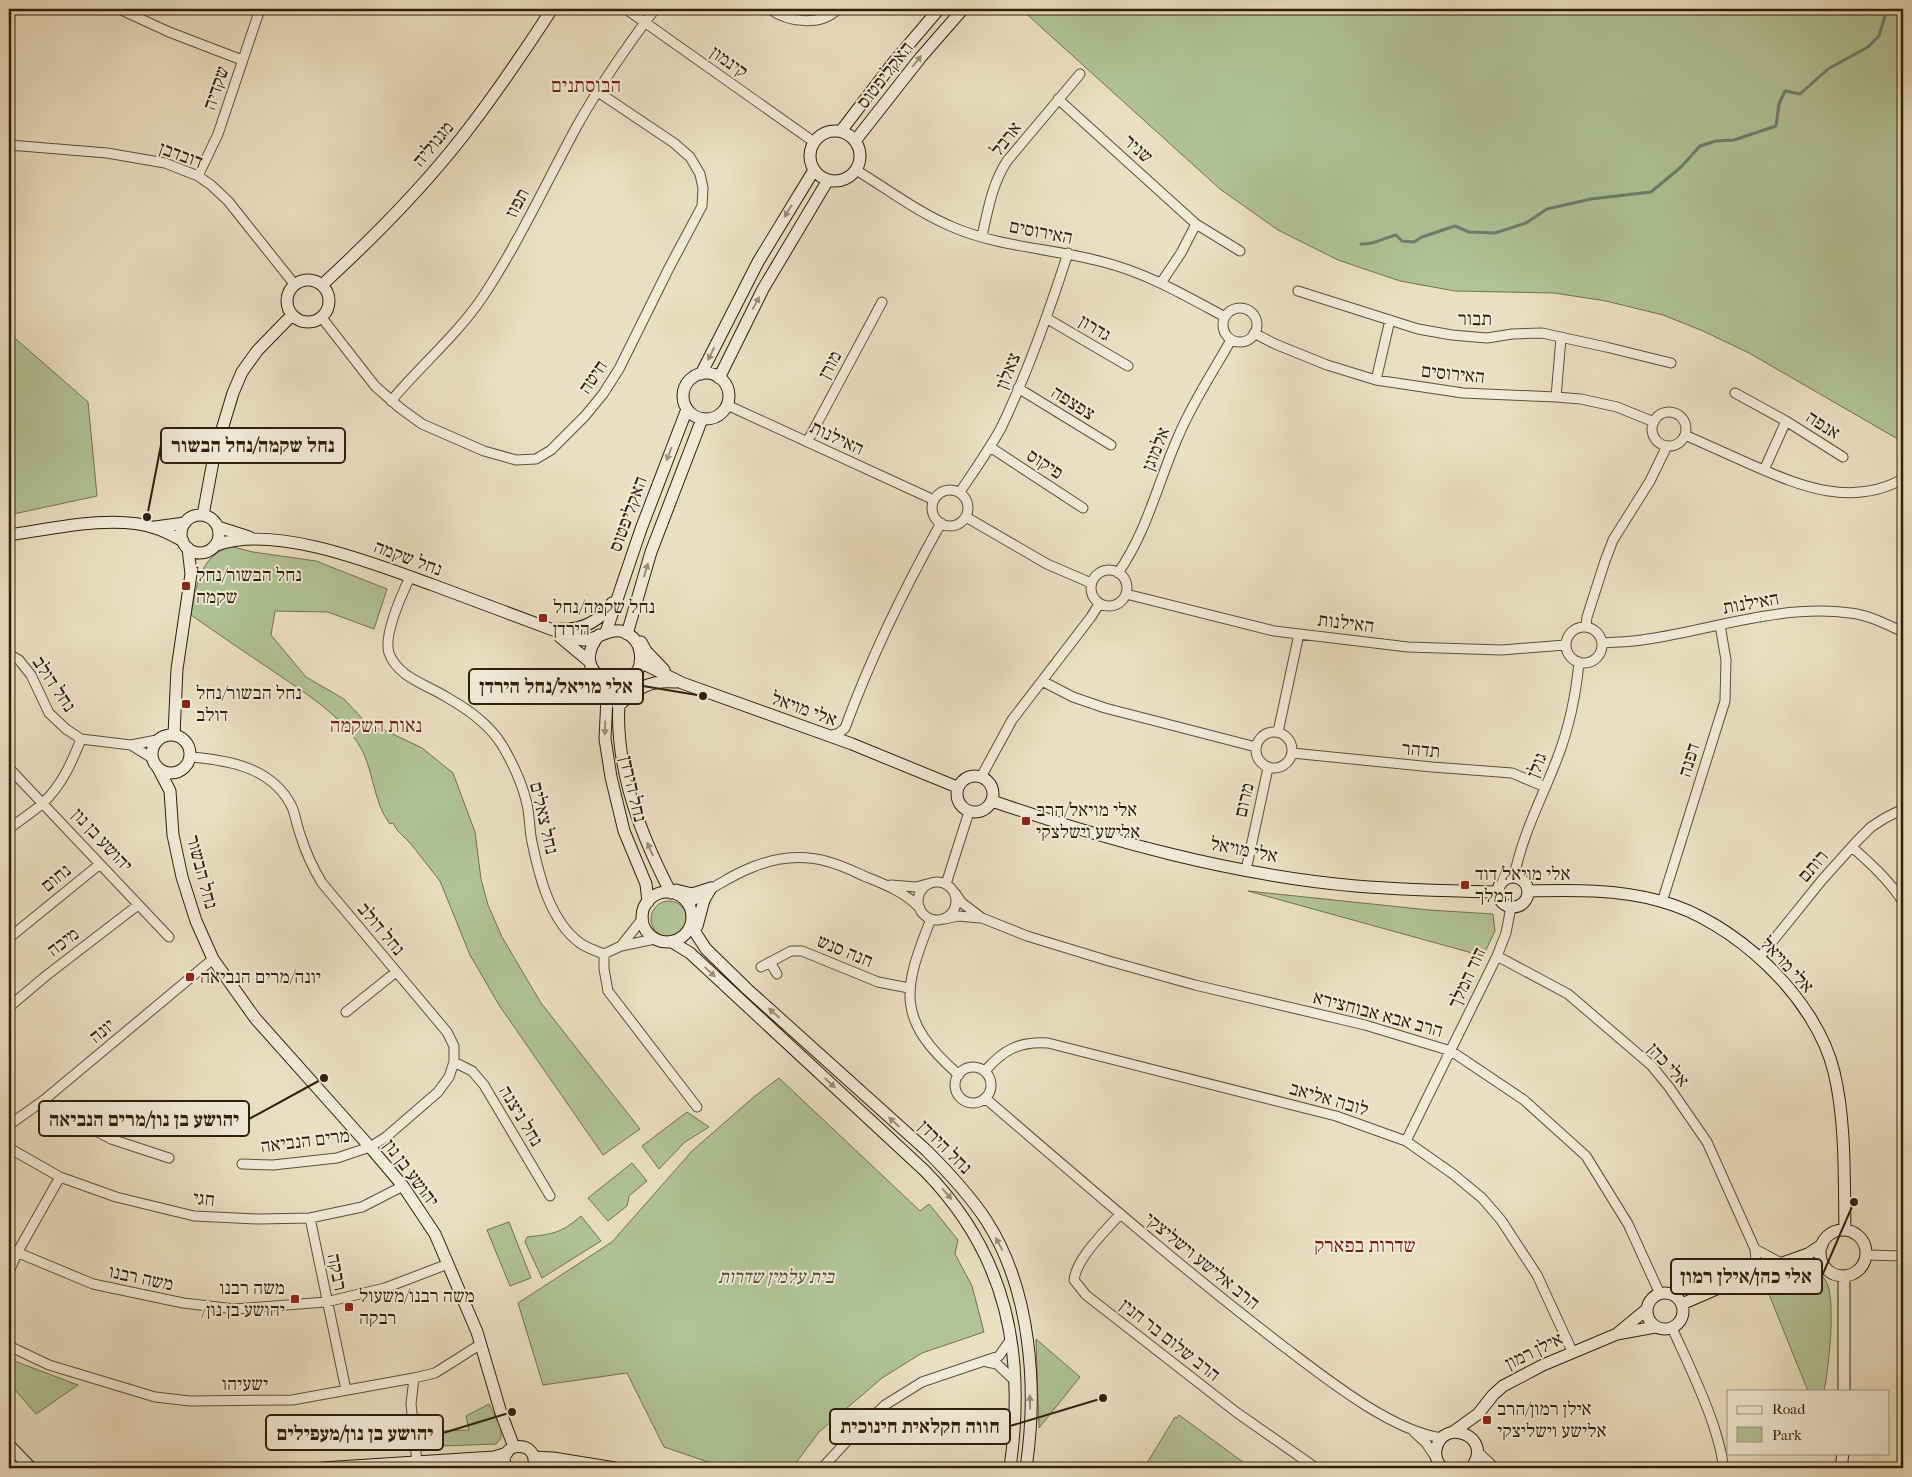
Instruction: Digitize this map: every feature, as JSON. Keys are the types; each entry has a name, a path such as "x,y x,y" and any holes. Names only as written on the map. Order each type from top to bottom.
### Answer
{"street":[{"path":"119,9 170,32 242,60"},
{"name":"שקדיה","path":"198,176 218,134 260,9"},
{"name":"מגנוליה","path":"322,285 423,184 462,137 517,63 552,9"},
{"name":"קינמון","path":"626,9 814,142"},
{"name":"תפוז","path":"391,400 444,344 481,300 498,273 578,124 655,9"},
{"path":"770,9 790,19 804,20 819,18 838,9"},
{"name":"האקליפטוס","path":"841,131 893,63 939,9"},
{"name":"האקליפטוס","path":"855,141 916,63 963,9"},
{"name":"ארבל","path":"982,236 992,192 999,173 1080,74"},
{"name":"חיטה","path":"322,318 375,386 422,424 484,451 516,460 536,459 551,450 585,416 603,394 619,369 702,206 703,188 700,174 690,157 674,143 598,92"},
{"name":"שניר","path":"1058,99 1196,224 1240,251"},
{"path":"841,131 855,141 861,156 856,170 844,180 828,180 816,173 810,158 810,150 814,142 824,133 841,131"},
{"name":"דובדבן","path":"9,146 107,153 165,162 198,176 228,201 295,285"},
{"path":"701,374 758,262 814,170"},
{"name":"האירוסים","path":"856,170 922,212 955,229 1106,262 1161,283 1225,317"},
{"path":"719,378 767,282 828,180"},
{"path":"1161,283 1181,253 1196,224"},
{"name":"צאלון","path":"960,492 1000,429 1046,318 1068,253"},
{"path":"309,280 322,285 330,302 322,318 316,321 303,322 292,315 287,299 295,285 309,280"},
{"name":"תבור","path":"1298,291 1418,329 1486,338 1512,334 1542,334 1671,363"},
{"name":"מורן","path":"807,442 882,302"},
{"path":"1236,309 1248,310 1255,317 1257,323 1254,333 1247,341 1241,343 1231,340 1223,329 1225,317 1230,311 1236,309"},
{"path":"203,515 214,456 232,393 242,372 257,351 292,315"},
{"name":"גדרון","path":"1046,318 1128,366"},
{"path":"1376,380 1390,320"},
{"name":"האירוסים","path":"1254,333 1275,344 1327,365 1376,380 1462,394 1580,399 1617,407 1654,422"},
{"path":"1556,397 1561,338"},
{"name":"אלמוגן","path":"1118,573 1142,533 1178,437 1193,405 1231,340"},
{"path":"701,374 708,374 719,378 725,383 728,390 727,405 721,414 714,418 702,419 694,416 684,403 683,391 691,379 701,374"},
{"name":"צפצפה","path":"1018,388 1110,445"},
{"name":"אנפה","path":"1735,393 1786,421 1843,457"},
{"name":"האילנות","path":"727,405 934,500"},
{"name":"האקליפטוס","path":"603,634 640,529 687,409"},
{"path":"1675,412 1684,420 1687,431 1685,435 1680,443 1667,446 1654,436 1652,430 1654,422 1663,413 1675,412"},
{"name":"האקליפטוס","path":"627,634 651,552 702,419"},
{"name":"אנפה","path":"1764,470 1786,421"},
{"path":"1685,435 1812,489 1839,493 1862,492 1887,488 1903,479"},
{"path":"1586,626 1587,616 1604,561 1613,540 1650,481 1667,446"},
{"name":"פיקוס","path":"990,447 1083,508"},
{"path":"948,490 960,492 968,501 969,508 966,517 959,524 953,526 941,523 933,513 936,496 948,490"},
{"path":"174,734 177,669 191,574 182,530 192,517 203,515 212,519 218,527 219,533 212,549 191,574"},
{"path":"966,517 1047,564 1091,583"},
{"path":"9,534 98,522 122,522 153,527 185,524"},
{"path":"828,736 839,733 845,728 863,678 891,618 941,523"},
{"path":"153,527 186,545 194,552 212,549"},
{"name":"נחל שקמה","path":"218,527 256,539"},
{"name":"נחל שקמה","path":"212,549 232,540 256,539 317,547 350,556 410,577 572,638 584,640 603,634"},
{"path":"1113,570 1118,573 1127,585 1126,594 1121,602 1113,606 1099,604 1093,597 1091,583 1102,571 1113,570"},
{"name":"נחל צאלים","path":"410,577 394,617 387,646 390,655 402,671 420,684 446,696 471,711 501,743 520,781 527,802 532,841 550,903 561,922 580,943 604,954"},
{"path":"544,627 567,630 584,627 597,620 606,612 618,594"},
{"name":"האילנות","path":"1126,594 1274,631 1408,647 1502,650 1565,645"},
{"path":"981,777 1012,720 1091,618 1099,604"},
{"name":"האילנות","path":"1602,643 1646,640 1809,610 1851,613 1877,619 1903,632"},
{"path":"633,613 637,635 646,651 656,663 682,683"},
{"name":"דפנה","path":"1662,902 1724,701 1726,660 1720,625"},
{"path":"1586,626 1597,632 1602,643 1600,653 1594,660 1589,662 1579,662 1568,654 1565,645 1571,631 1586,626"},
{"name":"נחל שקמה","path":"544,627 563,639 590,662"},
{"path":"617,631 627,634 637,643 640,649 640,662 634,675 615,682 604,679 598,675 590,662 591,647 603,634 617,631"},
{"path":"1278,732 1299,634"},
{"name":"נחל דולב","path":"9,654 19,660 30,675 49,713 62,725 82,738 130,745 157,740"},
{"name":"אלי מויאל","path":"640,662 682,683 852,744 957,786"},
{"name":"גולן","path":"1514,877 1518,853 1558,758 1570,717 1579,662"},
{"name":"נחל הירדן","path":"604,679 606,697 605,739 611,777 624,831 646,884 648,902"},
{"name":"נחל הירדן","path":"621,681 618,706 619,735 630,797 639,826 670,890"},
{"path":"618,706 643,686 661,681 682,683"},
{"path":"1042,681 1073,697 1105,708 1256,747"},
{"path":"845,728 852,744"},
{"path":"1278,732 1290,742 1292,754 1289,760 1282,766 1268,768 1257,759 1256,747 1262,736 1267,733 1278,732"},
{"path":"174,734 188,745 190,757 185,767 178,772 168,773 158,768 152,758 152,749 157,740 165,735 174,734"},
{"path":"9,829 55,790 68,769 82,738"},
{"name":"נחל דולב","path":"130,745 152,758"},
{"name":"תדהר","path":"1292,754 1432,767 1512,772 1545,787"},
{"name":"נחל דולב","path":"190,757 219,759 250,768 269,778 282,790 292,808 310,862 322,882 447,1032 454,1046 454,1062"},
{"name":"יהושע בן נון","path":"9,768 169,937"},
{"name":"נחל הבשור","path":"158,768 170,791 173,835 182,877 196,921 213,959"},
{"name":"מרום","path":"1246,870 1268,768"},
{"name":"נחל הבשור","path":"170,791 178,772"},
{"path":"981,777 990,784 992,801 981,811 969,812 958,802 957,786 966,778 981,777"},
{"name":"אלי מויאל","path":"992,801 1118,841 1246,870 1357,886 1496,892"},
{"name":"רותם","path":"1759,958 1822,880 1871,827 1903,809"},
{"path":"946,884 969,812"},
{"path":"1852,847 1868,861 1903,902"},
{"path":"688,904 740,871 759,864 796,858 827,861 886,885 907,896 920,908 923,914 931,919 943,919 949,916 956,906 955,893 946,884 936,882 916,887 886,885"},
{"name":"נחום","path":"9,938 100,864"},
{"path":"1514,877 1523,881 1528,891 1527,897 1522,904 1511,907 1502,903 1496,892 1502,882 1507,878 1514,877"},
{"path":"920,908 919,895 924,887 929,884"},
{"path":"620,946 642,918 648,902 658,894 670,890 692,894 711,888"},
{"path":"642,918 648,934 655,939 672,942 694,930 711,888"},
{"path":"670,890 683,898 688,904 692,914 694,930"},
{"name":"אלי מויאל","path":"1528,891 1587,890 1638,896 1662,902 1707,921 1752,951 1789,988 1809,1015 1823,1042 1834,1071 1841,1119 1846,1230"},
{"name":"הרב אבא אבוחצירא","path":"955,893 962,903 982,918 1027,936 1195,985 1365,1026 1451,1051 1524,1100 1586,1156 1628,1224 1660,1294"},
{"name":"מיכה","path":"9,1007 47,975 138,905"},
{"name":"דוד המלך","path":"1406,1141 1497,956 1506,933 1511,907"},
{"name":"הרב אבא אבוחצירא","path":"943,919 958,916 982,918"},
{"path":"931,919 913,966 909,988 911,1007 915,1021 924,1039 937,1056 958,1075"},
{"name":"נחל הירדן","path":"694,930 706,949 747,989 926,1150 957,1182 987,1222 1004,1252 1027,1332 1030,1364 1031,1428 1026,1468"},
{"path":"655,939 620,946 604,954 604,969 608,990 697,1107"},
{"name":"נחל הירדן","path":"672,942 690,953 925,1171 962,1213 987,1258 1003,1300 1009,1323 1015,1368 1014,1430 1010,1468"},
{"name":"חנה סנש","path":"761,967 791,951 802,951 878,982 909,988"},
{"name":"אלי כהן","path":"1497,956 1568,994 1651,1065 1669,1087 1707,1142 1754,1249 1756,1262 1751,1274"},
{"name":"יהושע בן נון","path":"213,959 255,1018 403,1186 435,1234 477,1332 510,1450"},
{"name":"יונה","path":"9,1125 44,1100 213,959"},
{"path":"770,962 777,974"},
{"path":"346,1012 396,972"},
{"name":"לובה אליאב","path":"985,1071 996,1058 1016,1046 1032,1042 1048,1043 1336,1116 1406,1141 1475,1192 1501,1220 1537,1275 1572,1351"},
{"path":"370,1147 386,1138 438,1092 449,1077 454,1062"},
{"name":"נחל ניצנה","path":"454,1062 472,1071 484,1085 550,1196"},
{"path":"973,1067 985,1071 991,1087 986,1098 971,1103 960,1097 955,1086 958,1075 967,1068 973,1067"},
{"name":"הרב אלישע וישליצקי","path":"986,1098 1120,1214 1252,1323 1362,1403 1412,1430 1442,1438"},
{"path":"44,1100 70,1117 111,1138 169,1158"},
{"name":"מרים הנביאה","path":"242,1164 273,1165 337,1158 370,1147"},
{"name":"חגי","path":"9,1148 60,1177 116,1198 194,1216 258,1219 310,1218 362,1207 403,1186"},
{"path":"9,1272 13,1251 60,1177"},
{"name":"הרב שלום בר חנין","path":"1120,1214 1083,1257 1075,1270 1074,1280 1086,1295 1236,1412 1316,1468"},
{"name":"רבקה","path":"310,1218 326,1302 346,1390"},
{"path":"1682,1304 1751,1274 1808,1254 1822,1245 1831,1234 1846,1230 1854,1233 1861,1240 1866,1255 1864,1263 1859,1270 1852,1274 1844,1276 1831,1273 1824,1266 1821,1259 1822,1245"},
{"path":"1754,1249 1781,1263"},
{"name":"משה רבנו","path":"13,1251 94,1284 183,1303 235,1309 326,1302 385,1288 448,1264"},
{"path":"1866,1255 1903,1256"},
{"path":"1793,1259 1803,1259 1824,1266"},
{"path":"1844,1276 1844,1390"},
{"path":"1660,1294 1670,1294 1682,1304 1684,1310 1680,1321 1672,1328 1661,1329 1655,1327 1648,1320 1647,1309 1651,1299 1660,1294"},
{"name":"אילן רמון","path":"1617,1334 1647,1309"},
{"name":"אילן רמון","path":"1442,1438 1478,1414 1503,1386 1542,1365 1617,1334 1655,1327"},
{"path":"1672,1328 1708,1409 1721,1450 1723,1468"},
{"path":"822,1468 885,1405 930,1379 999,1356 1010,1339"},
{"name":"ישעיהו","path":"9,1346 49,1365 156,1397 190,1401 292,1400 414,1378 435,1373 480,1344"},
{"path":"985,1361 997,1364 1015,1381"},
{"path":"414,1378 411,1404 417,1463"},
{"path":"1471,1468 1477,1458 1478,1414"},
{"name":"הרב אלישע וישליצקי","path":"1412,1430 1426,1443 1440,1466"},
{"path":"1453,1432 1465,1434 1484,1460 1495,1468"},
{"path":"1440,1466 1436,1448 1442,1438"},
{"path":"9,1445 31,1468"},
{"path":"322,1468 494,1457 519,1446 527,1448 533,1464"},
{"path":"506,1468 504,1459 510,1450"},
{"path":"1842,1468 1843,1454"},
{"path":"533,1464 562,1459 615,1468"},
{"path":"533,1464 558,1468"}],"green space":[{"path":"1021,9 1903,9 1903,442 1749,353 1703,331 1663,315 1606,301 1554,293 1455,291 1400,281 1338,260 1278,230 1220,189"},
{"path":"9,333 88,402 97,496 9,515"},
{"path":"233,547 253,552 316,561 387,589 374,629 328,612 275,611 271,635 306,677 344,699 374,731 380,728 422,748 453,773 475,832 481,879 488,905 502,937 541,1003 640,1129 603,1155 499,1005 470,955 440,881 411,844 393,823 390,824 384,815 363,752 350,732 330,712 308,695 191,615 198,583 207,563 222,550"},
{"path":"1248,891 1429,910 1493,914 1495,931 1483,956"},
{"path":"669,901 676,902 682,906 686,912 686,926 682,932 676,936 669,937 662,936 656,932 652,926 651,919 652,912 656,906 662,902"},
{"name":"בית עלמין שדרות","path":"779,1078 920,1211 929,1204 958,1240 955,1254 972,1286 984,1332 922,1353 882,1378 819,1432 792,1468 726,1468 664,1447 627,1373 543,1385 518,1303 612,1242 692,1151 755,1096"},
{"path":"687,1112 709,1127 685,1142 659,1169 642,1146"},
{"path":"632,1163 647,1181 629,1196 627,1206 608,1221 588,1198"},
{"path":"581,1216 601,1241 542,1278 525,1242 527,1237 557,1232"},
{"path":"509,1222 531,1278 510,1286 487,1230"},
{"path":"1806,1265 1819,1273 1825,1279 1828,1286 1831,1308 1830,1337 1824,1390 1808,1390 1762,1277 1782,1269"},
{"path":"1036,1339 1080,1377 1039,1428"},
{"path":"9,1359 78,1385 36,1414 9,1383"},
{"path":"489,1404 501,1428 501,1438 496,1444 441,1446 439,1431 469,1430 466,1416"},
{"path":"1179,1415 1251,1468 1144,1468 1175,1417 1177,1418"}],"waterway":[{"path":"1361,244 1396,235 1402,241 1414,242 1422,237 1455,226 1469,232 1495,233 1526,223 1547,209 1591,199 1651,192 1681,167 1700,146 1716,141 1734,140 1776,126 1779,104 1785,91 1800,94 1828,69 1868,47 1879,36 1887,9"}],"place":[{"name":"נחל שקמה/נחל הבשור","path":"147,517"},
{"name":"נחל הבשור/נחל שקמה","path":"186,586"},
{"name":"נחל שקמה/נחל הירדן","path":"543,618"},
{"name":"אלי מויאל/נחל הירדן","path":"703,696"},
{"name":"נחל הבשור/נחל דולב","path":"186,704"},
{"name":"אלי מויאל/הרב אלישע וישלצקי","path":"1026,821"},
{"name":"אלי מויאל/דוד המלך","path":"1465,885"},
{"name":"יונה/מרים הנביאה","path":"190,977"},
{"name":"יהושע בן נון/מרים הנביאה","path":"324,1078"},
{"name":"אלי כהן/אילן רמון","path":"1854,1202"},
{"name":"משה רבנו /יהושע בן נון","path":"295,1299"},
{"name":"משה רבנו/משעול רבקה","path":"349,1307"},
{"name":"חווה חקלאית חינוכית","path":"1103,1398"},
{"name":"יהושע בן נון/מעפילים","path":"512,1412"},
{"name":"אילן רמון/הרב אלישע וישליצקי","path":"1487,1420"}],"district":[{"name":"הבוסתנים","path":"586,85"},
{"name":"נאות השקמה","path":"376,725"},
{"name":"שדרות בפארק","path":"1365,1245"}]}
